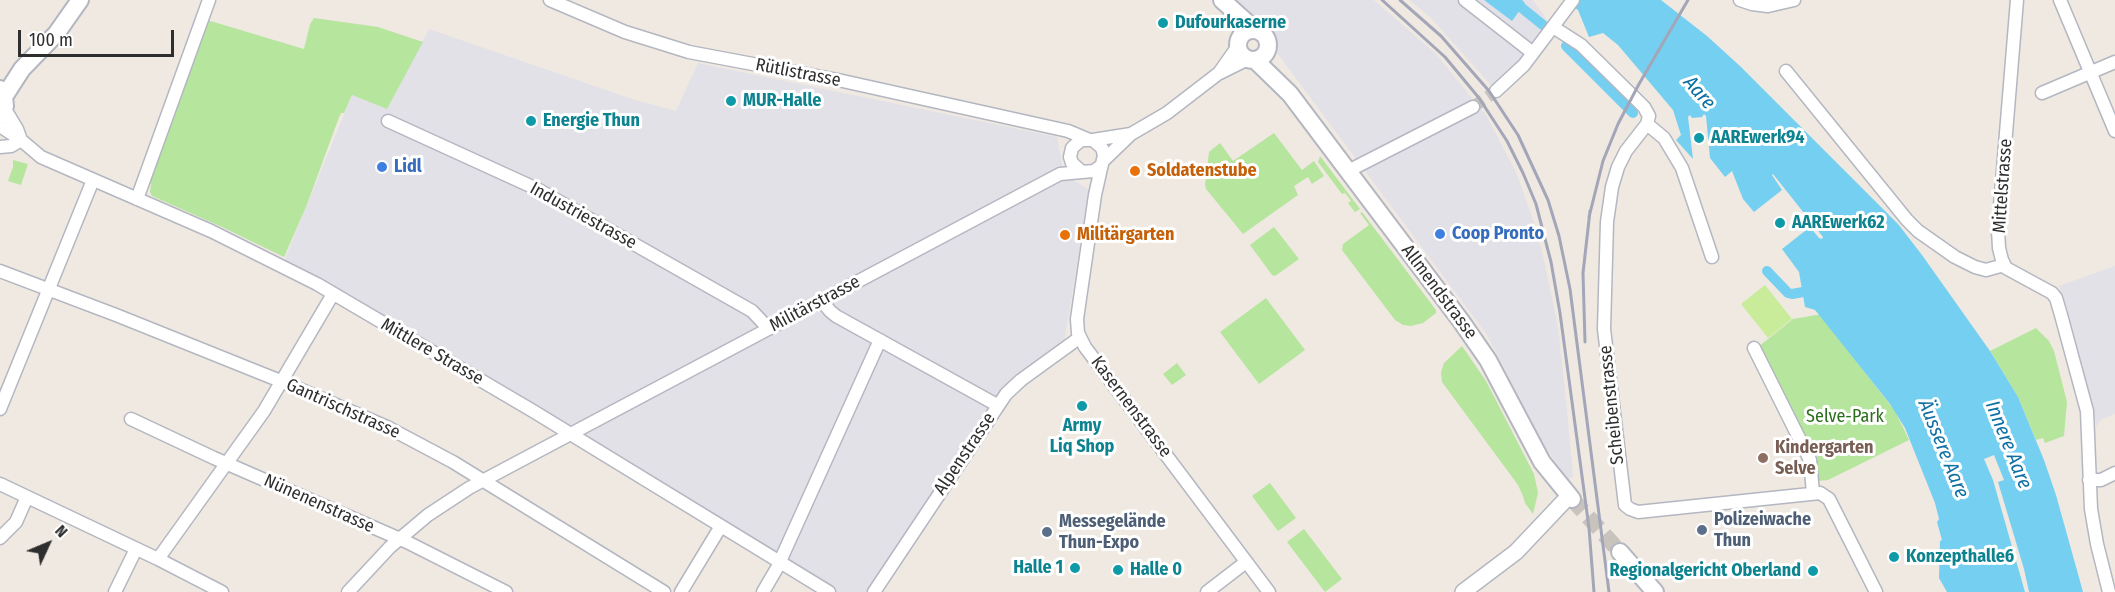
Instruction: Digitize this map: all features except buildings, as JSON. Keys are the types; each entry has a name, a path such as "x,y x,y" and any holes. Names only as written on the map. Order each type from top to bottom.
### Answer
{"main road":[{"path":"2,99 22,69 56,34 80,0"},
{"name":"Allmendstrasse","path":"1222,0 1254,29"},
{"name":"Allmendstrasse","path":"1222,0 1245,51 1290,94 1478,345 1542,462 1570,497"},
{"path":"1254,29 1266,36 1268,49 1263,56 1245,51 1246,31 1254,29"},
{"name":"Allmendstrasse","path":"1268,49 1290,94"},
{"path":"1620,552 1655,592"}],"street":[{"path":"137,199 209,0"},
{"name":"Rütlistrasse","path":"550,0 625,32 689,52 838,80 1068,132 1090,140"},
{"path":"1465,0 1533,53"},
{"path":"1740,0 1768,6 1794,0"},
{"name":"Mittelstrasse","path":"2004,265 1999,248 1998,230 2017,0"},
{"path":"2060,0 2115,130"},
{"path":"1496,91 1533,53 1570,4"},
{"path":"1550,31 1581,45 1644,106 1649,116 1647,124 1664,138 1682,168 1712,257"},
{"path":"1083,172 1094,171 1131,134 1167,113 1219,74 1245,51"},
{"path":"2042,93 2115,62"},
{"path":"1786,71 1918,231 1955,257 1975,267 1986,270 2004,265 2015,274 2052,293 2056,298 2087,411 2089,480 2094,532 2109,592"},
{"name":"Mittlere Strasse","path":"2,99 21,140"},
{"path":"1348,171 1473,107"},
{"name":"Industriestrasse","path":"388,121 537,189 752,311 768,328"},
{"name":"Scheibenstrasse","path":"1647,124 1630,145 1618,167 1606,222 1604,329 1624,502 1630,509 1638,512 1813,493"},
{"name":"Mittlere Strasse","path":"0,126 41,157 244,246 333,294 570,434 829,592"},
{"path":"1051,129 1063,139 1074,166 1091,182 1095,195"},
{"path":"1060,174 1076,144 1131,134"},
{"path":"0,147 11,146 21,140"},
{"path":"1090,140 1102,148 1103,162"},
{"name":"Kasernenstrasse","path":"1103,162 1095,195 1077,319 1080,338 1269,592"},
{"name":"Militärstrasse","path":"348,592 399,539 448,501 1060,174 1083,172"},
{"path":"0,409 93,180"},
{"name":"Gantrischstrasse","path":"0,271 283,382 389,428 453,462 664,592"},
{"path":"158,559 283,382 333,294"},
{"path":"821,300 836,316 997,405"},
{"name":"Alpenstrasse","path":"874,592 997,405 1021,380 1080,338"},
{"path":"763,592 780,562 880,340"},
{"path":"1754,348 1810,460 1813,493 1824,494 1829,499 1876,592"},
{"name":"Nünenenstrasse","path":"131,419 399,539 506,592"},
{"path":"2089,480 2101,480 2115,473"},
{"path":"0,484 222,592"},
{"path":"0,538 13,526 27,497"},
{"path":"1463,592 1516,552 1570,497"},
{"path":"681,592 721,526"},
{"path":"116,592 136,549"},
{"path":"1207,592 1246,562"}],"shaded area":[{"path":"1237,0 1374,0 1435,53 1486,115 1516,172 1535,225 1544,260 1558,327 1566,399 1573,476 1568,480 1544,445 1487,335 1277,53 1272,32 1267,26 1249,15"},
{"path":"1409,0 1533,0 1547,20 1548,35 1496,91 1432,19"},
{"path":"429,29 635,100 676,111 698,63 1057,137 1064,174 1089,190 1063,350 1021,380 874,592 829,592 282,266 352,95 387,109"},
{"path":"2115,266 2115,414 2100,420 2097,428 2059,286"}],"green space":[{"path":"314,18 378,27 423,42 387,109 352,95 344,113 341,113 338,120 306,207 284,257 152,196 151,184 148,182 207,20 304,49 310,24"},
{"path":"1274,133 1302,170 1314,161 1324,176 1312,184 1308,177 1294,186 1298,195 1243,234 1206,189 1209,152 1220,143 1233,161"},
{"path":"1320,156 1360,209 1355,212 1348,203 1351,201 1345,193 1342,194 1318,162"},
{"path":"13,160 28,164 21,185 8,181"},
{"path":"1362,212 1436,310 1436,313 1423,323 1411,326 1403,325 1395,320 1342,250 1343,244 1369,225 1360,213"},
{"path":"1274,227 1299,259 1275,276 1250,245"},
{"path":"1765,285 1792,319 1768,338 1741,304"},
{"path":"1266,298 1305,350 1259,384 1220,332"},
{"name":"Selve-Park","path":"1820,315 1895,411 1909,440 1828,480 1818,481 1817,453 1793,419 1758,347 1793,319"},
{"path":"2036,328 2049,341 2054,351 2067,402 2064,436 2045,443 2043,438 2036,440 2018,397 1990,351"},
{"path":"1462,346 1486,381 1534,474 1538,493 1533,514 1525,503 1518,485 1442,382 1441,372 1444,363"},
{"path":"1177,363 1186,375 1172,385 1163,374"},
{"path":"1270,483 1296,518 1278,531 1252,496"},
{"path":"1304,529 1342,579 1325,592 1287,542"}],"water":[{"path":"1484,0 1522,0 1525,3 1512,21"},
{"path":"1564,0 1661,0 1707,36 1740,66 1898,224 1990,351 2018,397 2056,495 2083,592 2029,592 1998,482 2004,480 1994,455 1984,459 1993,480 2025,592 1947,592 1939,578 1940,541 1942,540 1935,503 1905,428 1890,404 1815,310 1805,307 1799,272 1782,249 1810,227 1819,238 1823,237 1773,174 1782,190 1754,212 1743,199 1732,171 1725,177 1710,158 1704,114 1702,117 1692,118 1690,115 1688,117 1693,159 1676,140 1681,135 1673,110 1618,45 1603,33 1589,37 1578,10"}],"waterway":[{"path":"1512,0 1543,25"},
{"path":"1566,46 1633,113"},
{"path":"1767,271 1788,293 1803,292"}],"tunnel":[{"path":"1473,107 1496,91"},
{"path":"1572,499 1620,552"}],"railway":[{"path":"1382,0 1445,57 1479,98 1507,141 1536,204 1551,262 1560,313 1589,528 1594,592"},
{"path":"1400,0 1441,36 1489,91 1518,135 1548,200 1559,236 1570,289 1609,592"},
{"path":"1589,217 1603,161 1618,124 1688,0"},
{"path":"1585,342 1583,273 1590,211"}],"place":[{"name":"Dufourkaserne","path":"1163,23"},
{"name":"MUR-Halle","path":"731,101"},
{"name":"Energie Thun","path":"531,121"},
{"name":"AAREwerk94","path":"1699,138"},
{"name":"Lidl","path":"382,167"},
{"name":"Soldatenstube","path":"1135,171"},
{"name":"AAREwerk62","path":"1780,223"},
{"name":"Coop Pronto","path":"1440,234"},
{"name":"Militärgarten","path":"1065,235"},
{"name":"Army Liq Shop","path":"1082,406"},
{"name":"Kindergarten Selve","path":"1763,458"},
{"name":"Polizeiwache Thun","path":"1702,530"},
{"name":"Messegelände Thun-Expo","path":"1047,532"},
{"name":"Konzepthalle6","path":"1894,557"},
{"name":"Halle 1","path":"1075,568"},
{"name":"Halle 0","path":"1118,570"},
{"name":"Regionalgericht Oberland","path":"1813,571"}],"water label":[{"name":"Aare","path":"1699,93"},
{"name":"Innere Aare","path":"2008,445"},
{"name":"Äussere Aare","path":"1943,449"}]}
